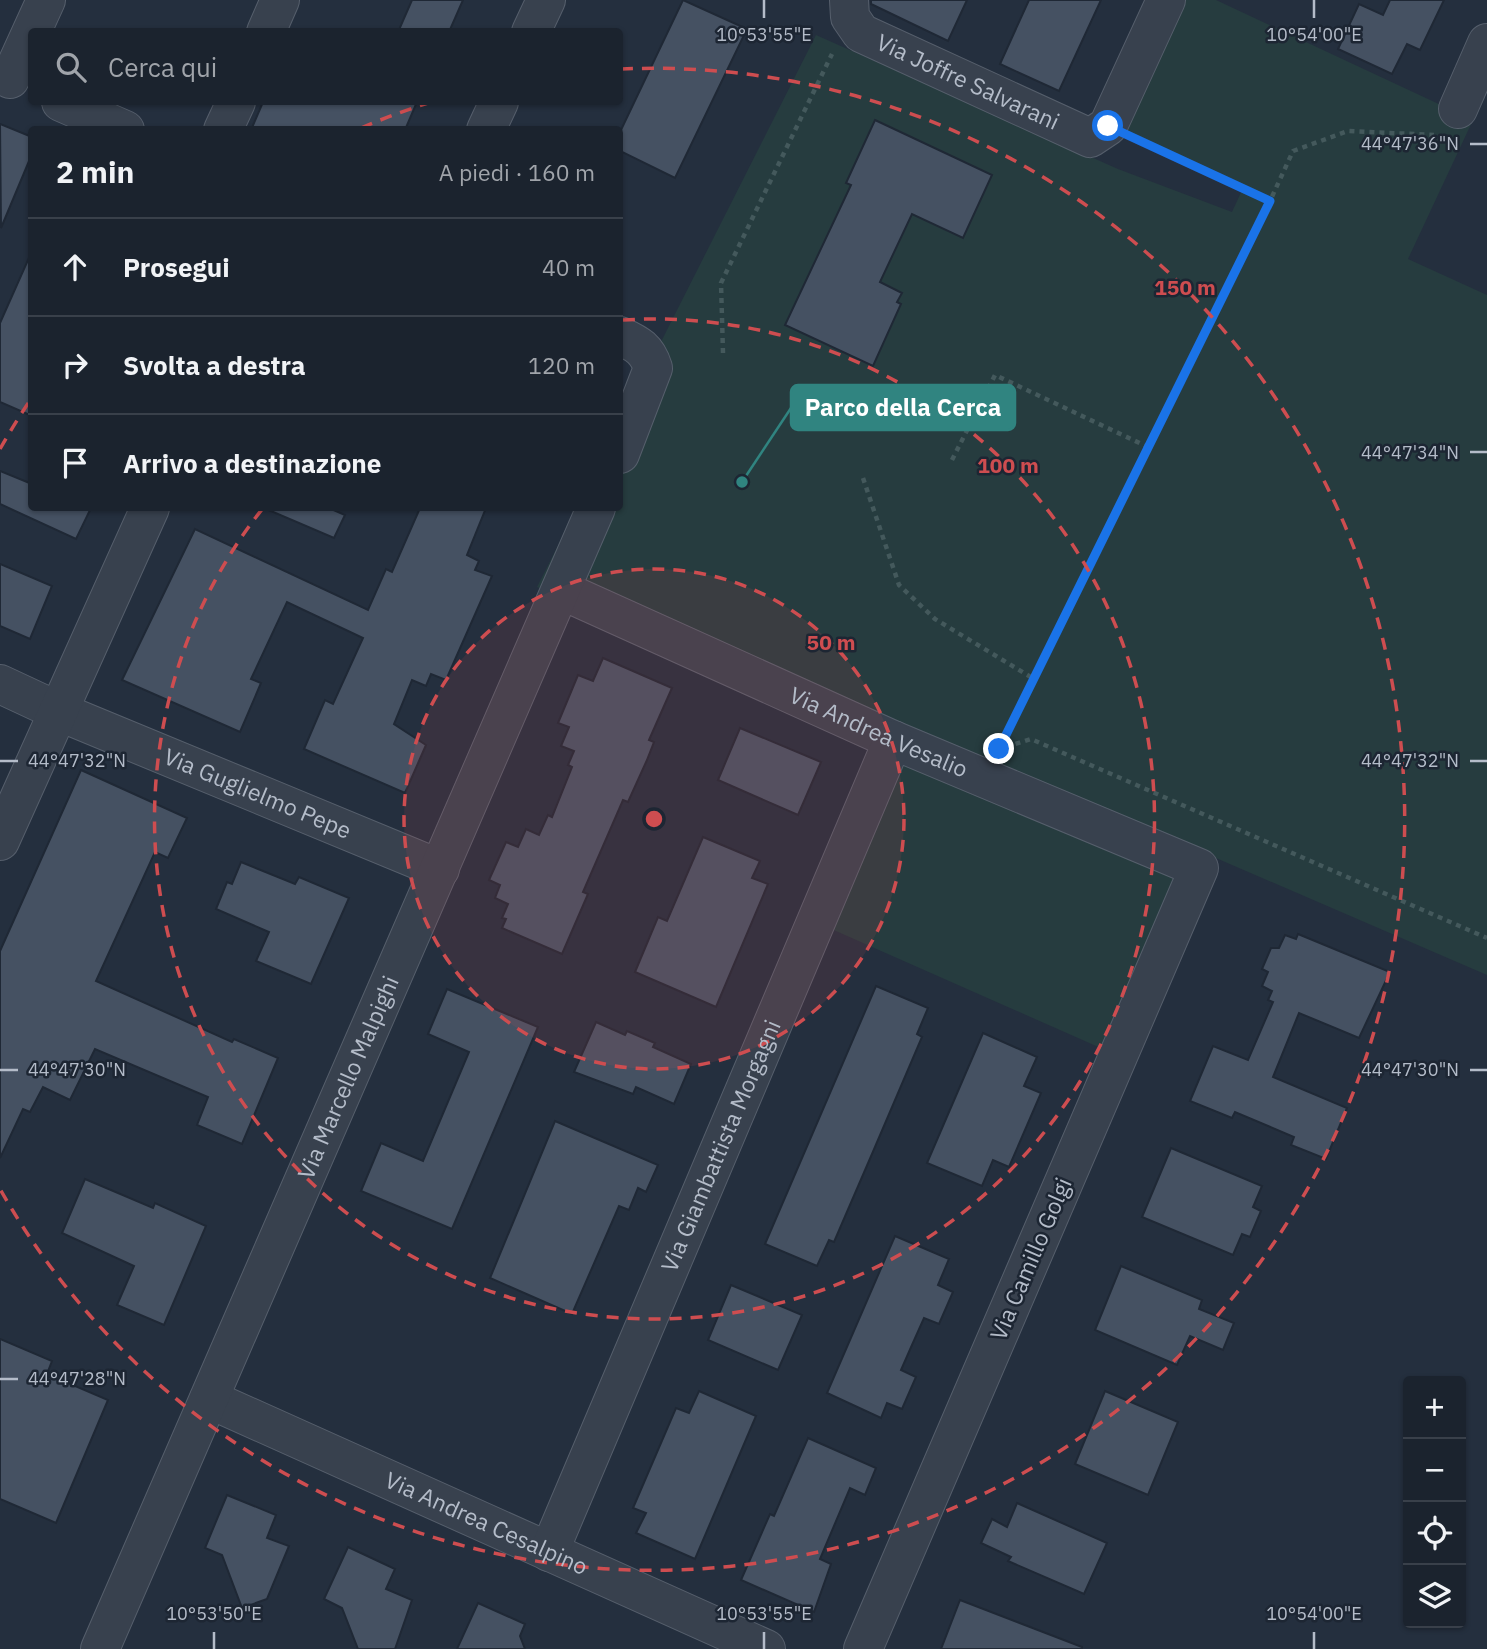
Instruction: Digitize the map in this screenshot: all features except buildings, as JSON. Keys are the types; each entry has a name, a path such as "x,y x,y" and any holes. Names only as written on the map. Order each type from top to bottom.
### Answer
{"street":[{"path":"35,28 46,0"},
{"path":"268,28 280,0"},
{"path":"533,28 546,0"},
{"path":"1108,126 1166,0"},
{"name":"Via Joffre Salvarani","path":"849,9 861,33 1090,138 1108,126"},
{"path":"1458,109 1487,43"},
{"path":"14,80 28,45"},
{"path":"68,105 116,126"},
{"path":"225,126 235,105"},
{"path":"488,126 498,105"},
{"path":"623,447 652,379 653,368 634,345"},
{"path":"0,841 149,511"},
{"name":"Via Marcello Malpighi","path":"100,1649 595,511"},
{"name":"Via Andrea Vesalio","path":"561,590 893,740 1199,868"},
{"name":"Via Guglielmo Pepe","path":"0,684 60,712 440,869"},
{"name":"Via Giambattista Morgagni","path":"549,1552 893,740"},
{"name":"Via Camillo Golgi","path":"863,1649 1199,868"},
{"name":"Via Andrea Cesalpino","path":"209,1399 766,1649"}],"path":[{"path":"723,353 721,283 849,9"},
{"path":"999,749 1293,152 1348,131 1430,136 1452,127 1458,109"},
{"path":"1108,126 1270,201"},
{"path":"952,460 995,375 1148,447"},
{"path":"863,478 899,585 935,619 1034,679"},
{"path":"1031,739 1487,938"}],"green space":[{"path":"1172,0 1216,0 1473,120 1408,259 1487,295 1487,975 1202,852 1112,1053 811,920 888,744 537,587 575,511 623,511 623,417 816,35 1118,169 1232,212 1244,186 1112,129"}],"place":[{"name":"Parco della Cerca","path":"742,482"}],"route":[{"path":"999,749 1270,201 1108,126"}]}
